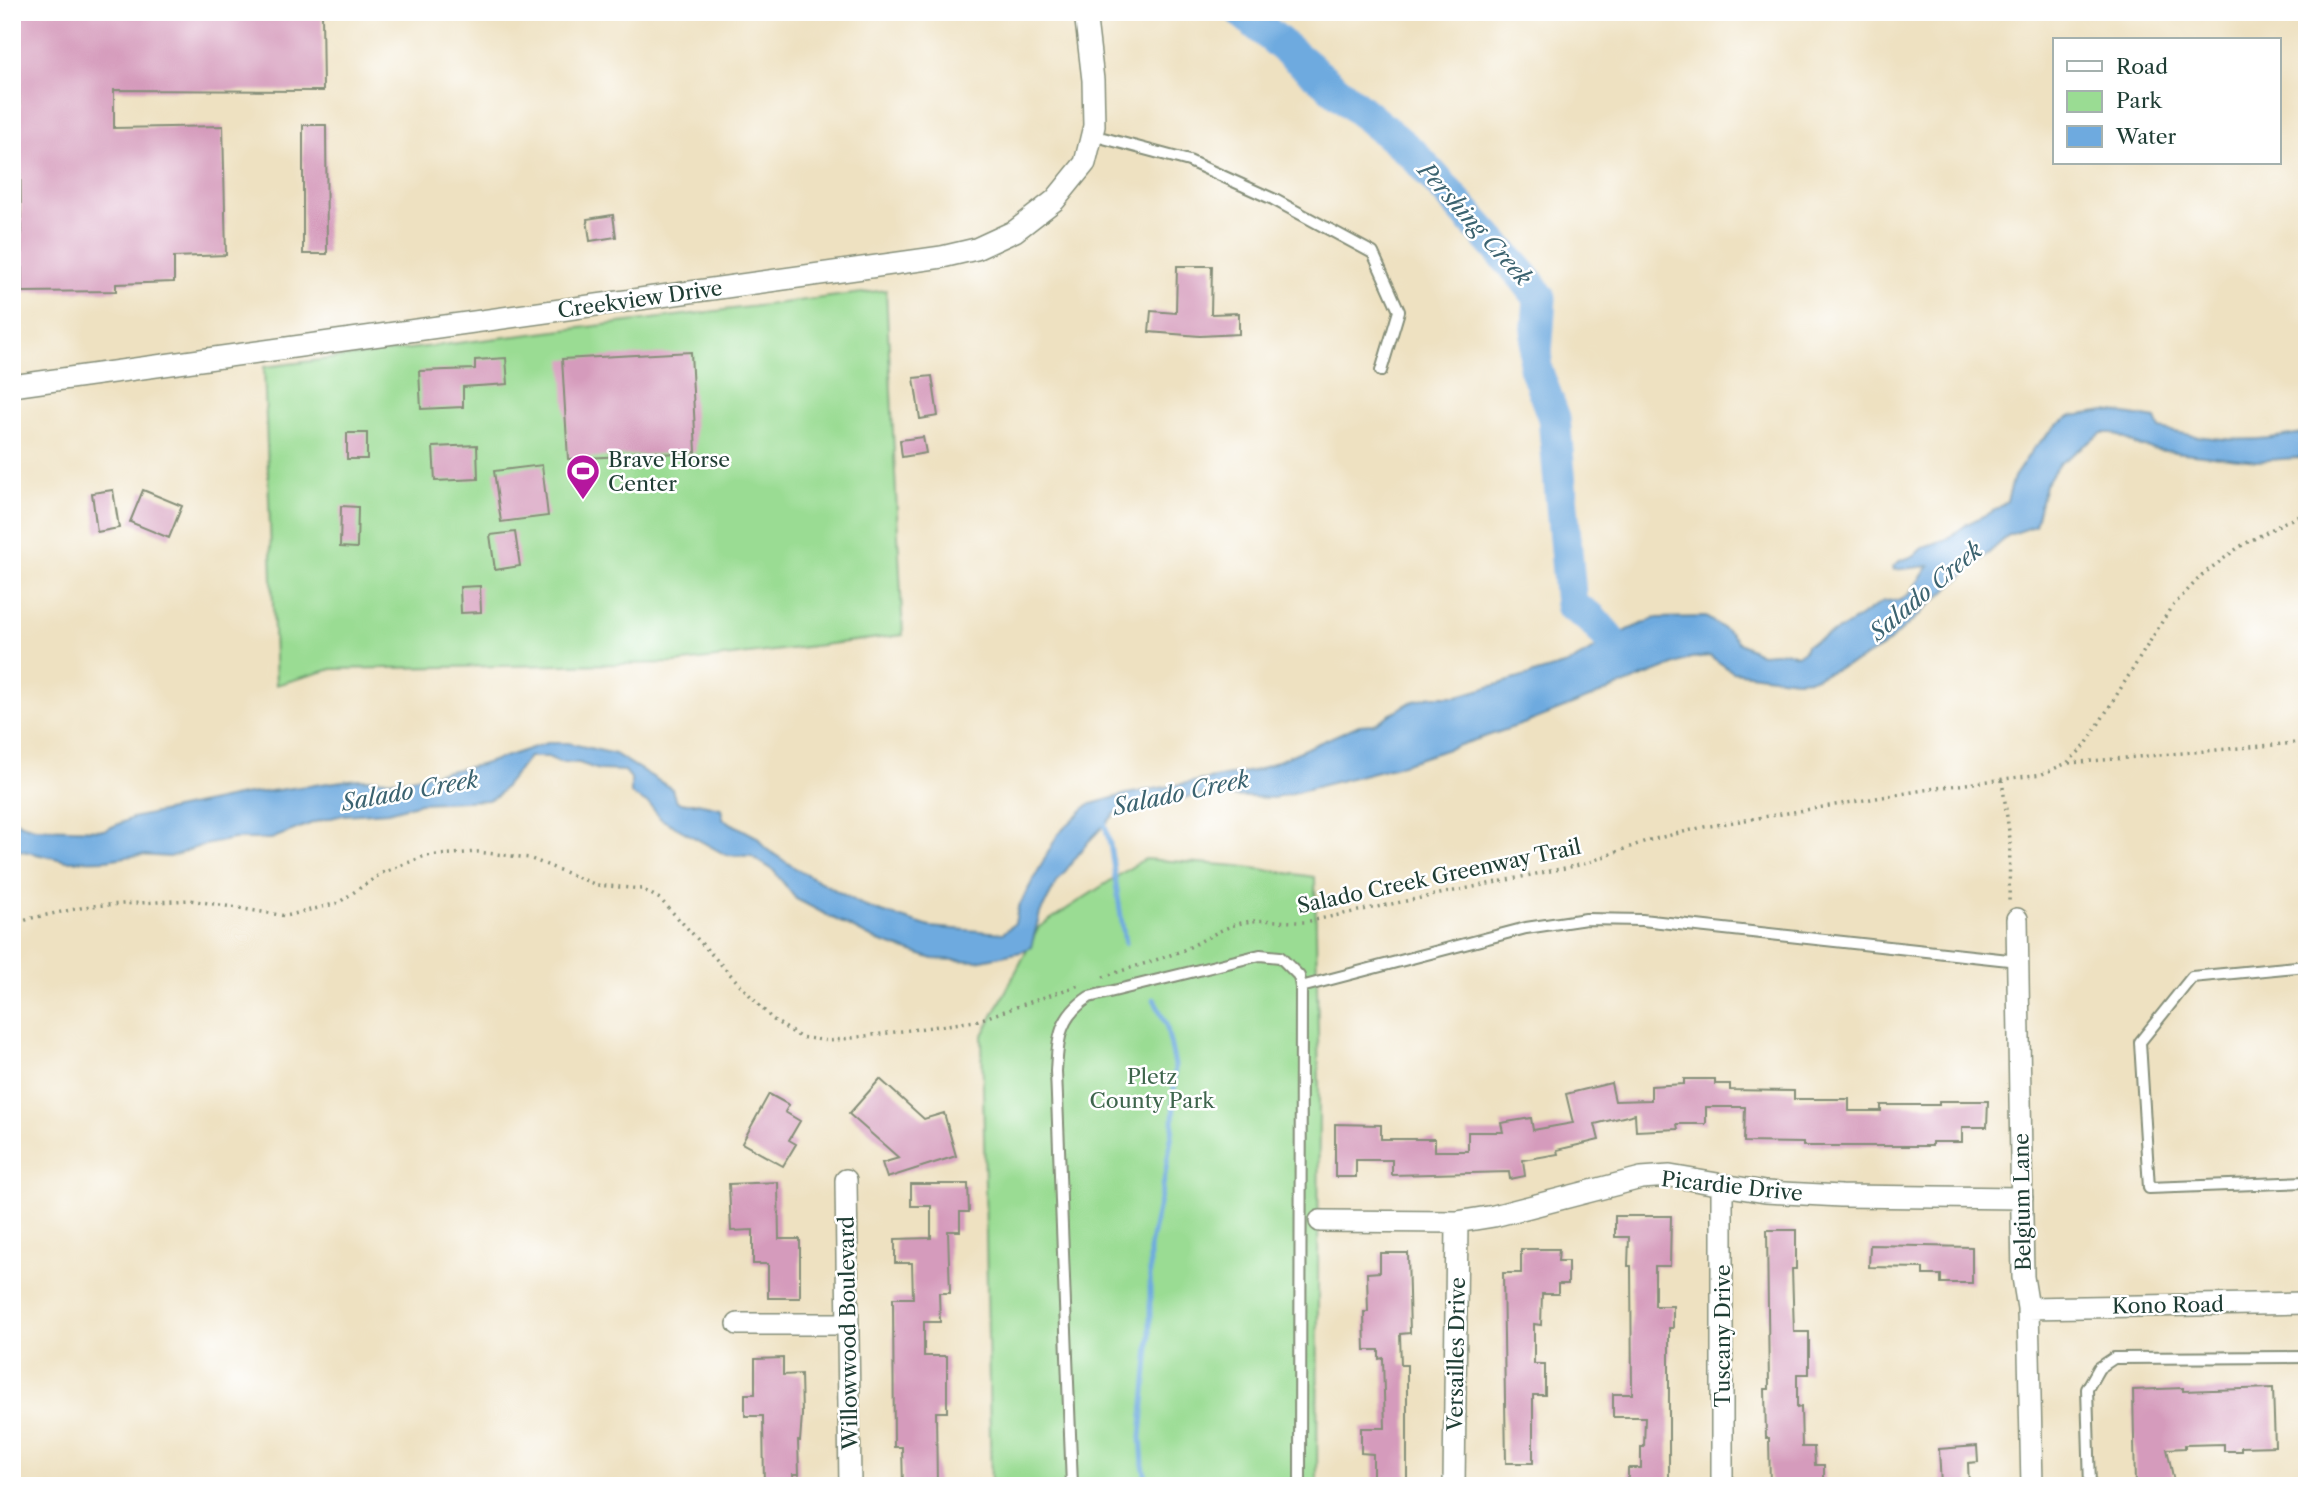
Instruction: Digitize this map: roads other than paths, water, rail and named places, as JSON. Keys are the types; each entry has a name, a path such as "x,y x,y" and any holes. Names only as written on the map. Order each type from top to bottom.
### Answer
{"street":[{"name":"Creekview Drive","path":"12,386 942,257 976,249 1016,231 1055,200 1085,163 1094,126 1093,80 1085,12"},
{"name":"Belgium Lane","path":"2017,919 2023,1277 2028,1308 2032,1486"},
{"name":"Picardie Drive","path":"1320,1221 1458,1222 1494,1216 1641,1178 1670,1175 1765,1192 1840,1196 2022,1198"},
{"name":"Willowwood Boulevard","path":"846,1180 850,1486"},
{"name":"Tuscany Drive","path":"1722,1186 1722,1486"},
{"name":"Versailles Drive","path":"1454,1486 1458,1222"},
{"name":"Kono Road","path":"2028,1308 2307,1303"},
{"path":"738,1324 848,1324"}],"lane":[{"path":"1092,135 1189,161 1273,199 1373,253 1399,311 1381,371"},
{"path":"1301,987 1526,928 1586,919 1642,920 2018,961"},
{"path":"1072,1486 1056,1071 1061,1028 1076,1006 1089,997 1259,955 1280,957 1299,976 1301,987 1300,1486"},
{"path":"2307,967 2192,978 2140,1042 2149,1188 2307,1182"},
{"path":"2090,1486 2087,1389 2099,1368 2114,1358 2307,1357"}],"water":[{"name":"Salado Creek","path":"2106,411 2156,419 2160,429 2233,440 2307,432 2307,457 2257,461 2156,450 2137,445 2113,433 2102,433 2059,464 2045,485 2035,526 2009,535 1884,646 1858,661 1811,679 1796,680 1733,672 1710,656 1691,658 1526,723 1397,766 1273,798 1198,795 1118,811 1088,842 1057,882 1040,913 1031,947 1021,952 977,961 933,959 875,940 796,899 773,870 751,856 726,855 661,819 650,805 631,794 631,778 625,771 599,770 579,763 559,762 548,757 529,757 498,795 488,800 420,803 388,812 343,815 315,822 271,839 233,839 200,846 170,857 139,855 106,860 67,861 12,847 12,818 35,828 105,830 132,818 242,795 357,779 400,780 480,765 547,743 568,743 615,754 672,789 675,799 680,803 721,808 723,819 757,837 765,848 795,868 866,907 930,927 1003,933 1015,923 1018,908 1058,834 1088,805 1127,794 1258,770 1359,725 1374,724 1411,702 1431,696 1458,696 1567,664 1630,629 1656,618 1706,617 1730,633 1739,643 1761,654 1788,652 1797,655 1804,651 1806,645 1841,629 1884,601 1900,600 1909,594 1929,566 1894,570 1893,567 1901,560 1914,556 1923,547 1947,539 2007,501 2014,477 2033,449 2057,425 2072,416"}],"waterway":[{"name":"Pershing Creek","path":"1242,12 1414,155 1540,298 1535,367 1554,418 1571,605 1592,619 1624,656"},
{"path":"1103,818 1110,844 1125,943"},
{"path":"1148,1486 1141,1437 1150,1336 1150,1247 1173,1127 1175,1065 1166,1024 1154,999"}],"place":[{"name":"Brave Horse Center","path":"583,501"}],"park label":[{"name":"Pletz County Park","path":"1152,1088"}]}
